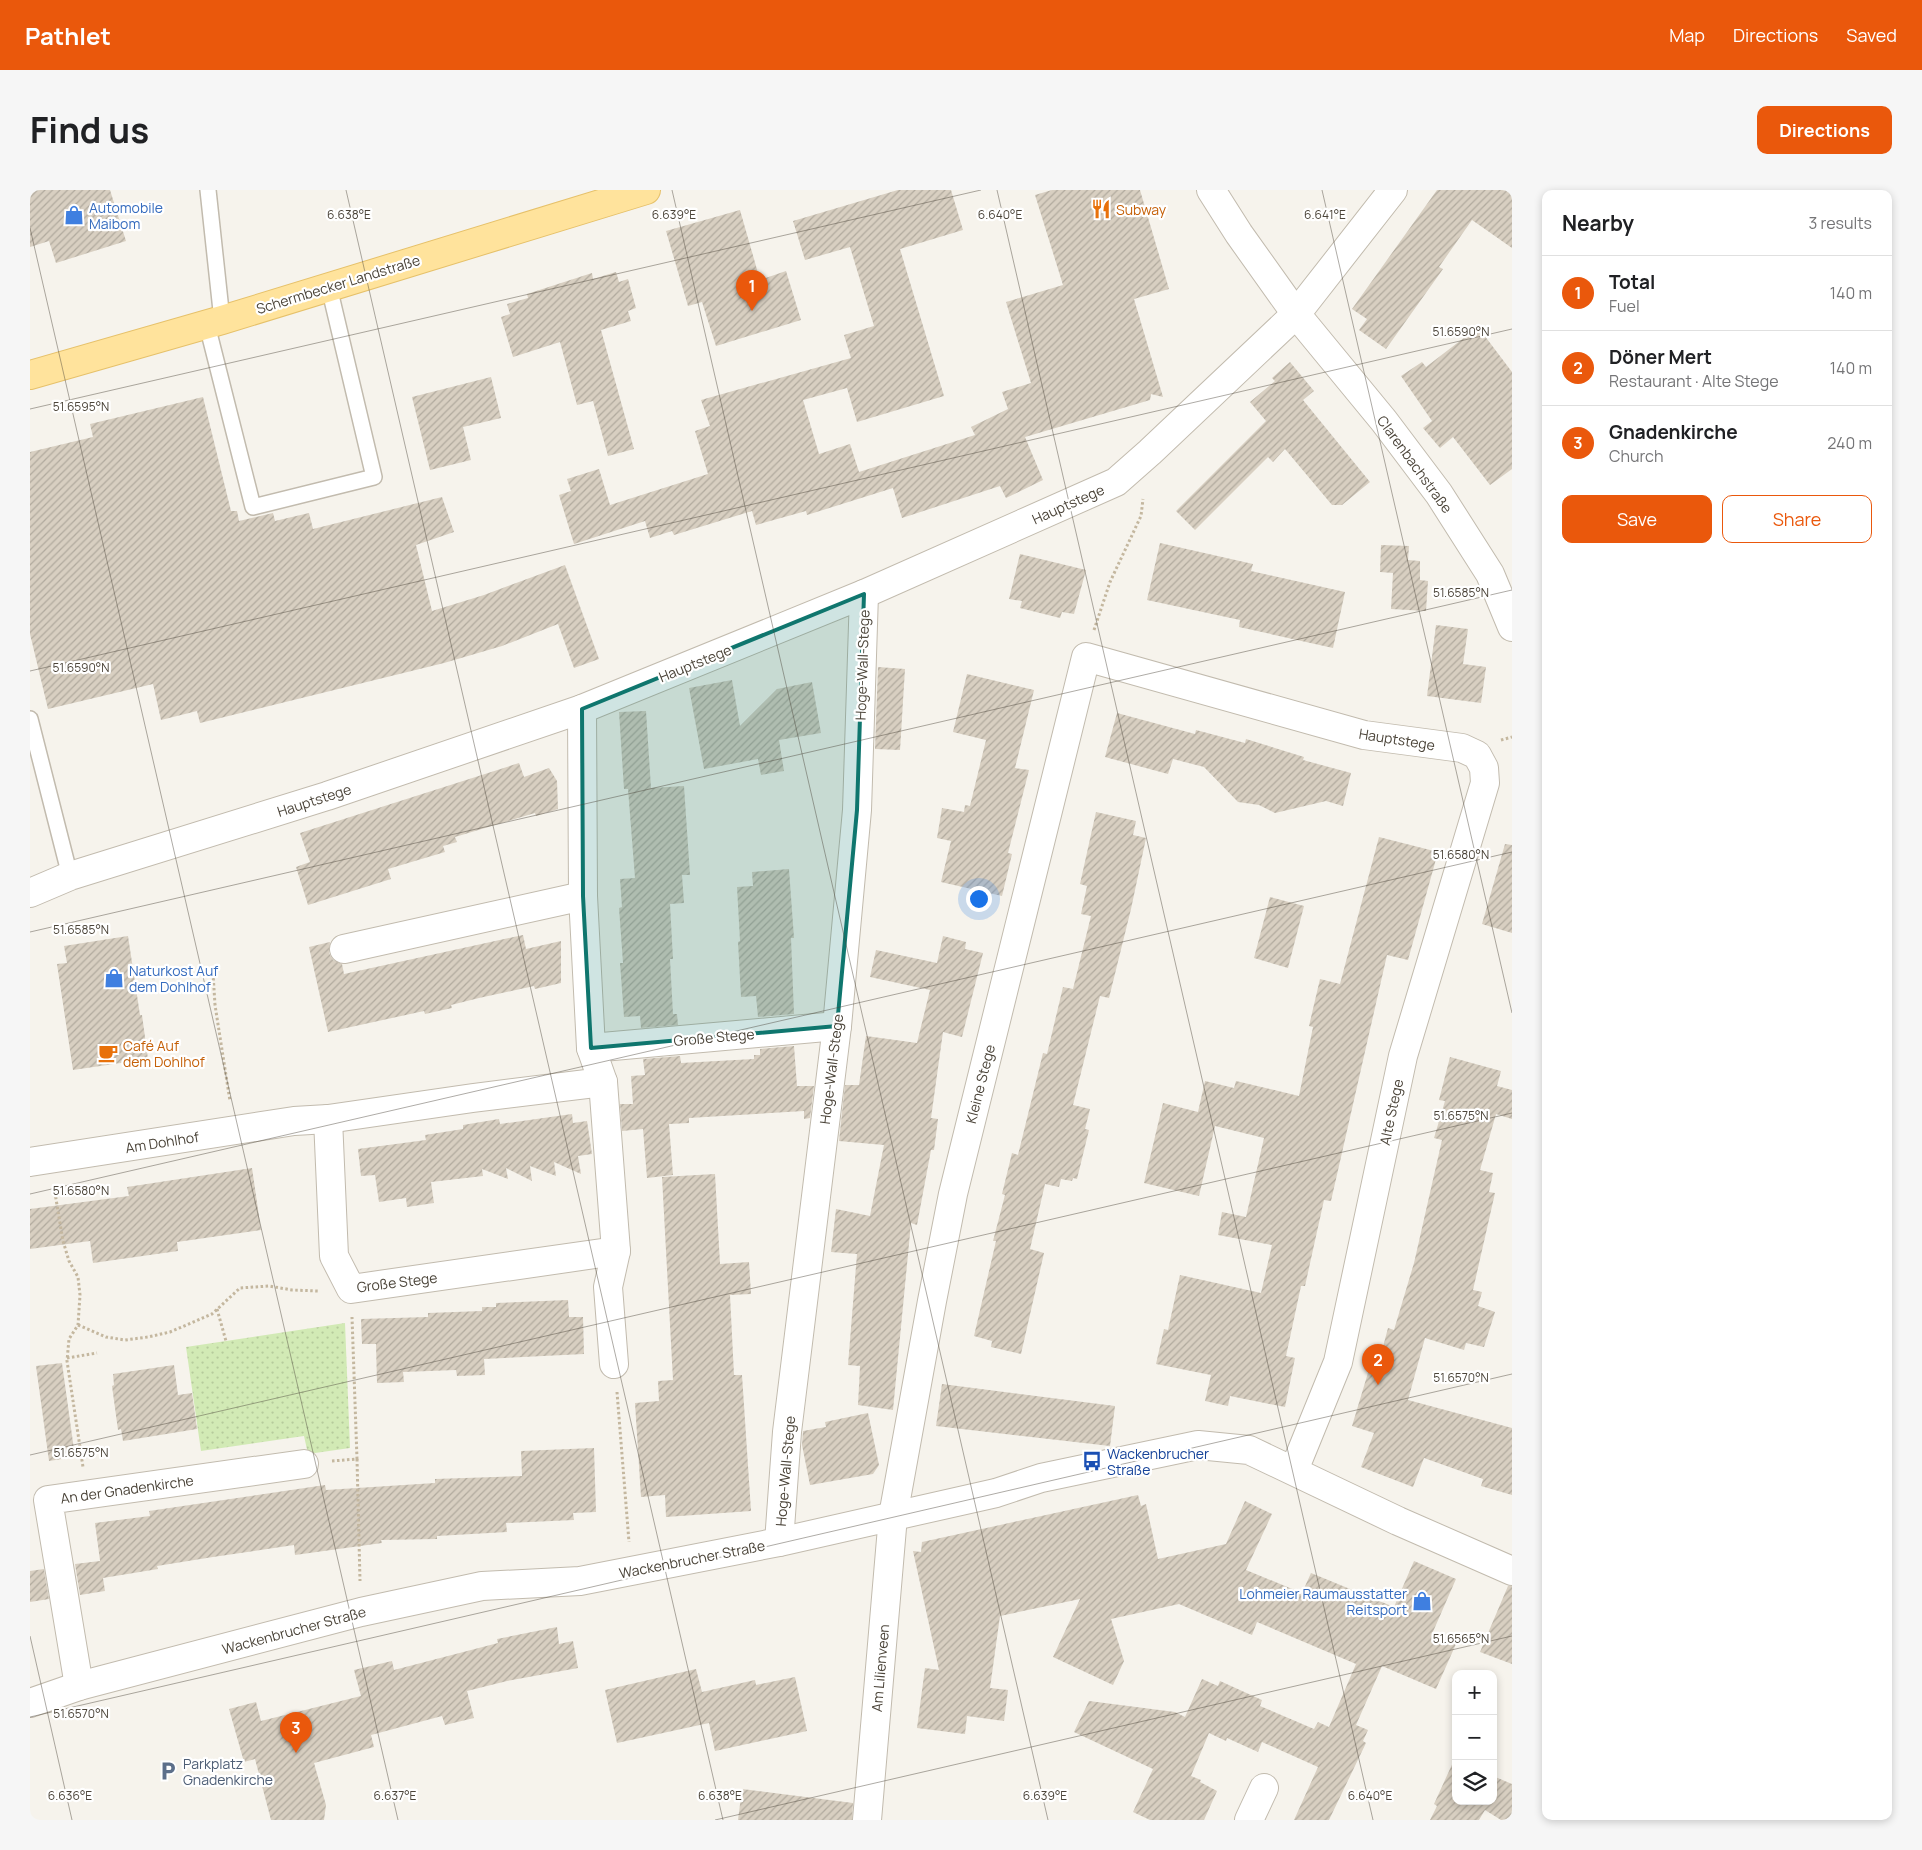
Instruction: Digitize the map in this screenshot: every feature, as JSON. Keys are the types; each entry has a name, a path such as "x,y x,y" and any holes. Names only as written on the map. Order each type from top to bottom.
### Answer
{"main road":[{"name":"Schermbecker Landstraße","path":"30,375 215,322 646,190"}],"street":[{"name":"Clarenbachstraße","path":"1211,190 1239,234 1296,314 1384,421 1439,494 1490,574 1512,628"},
{"path":"1296,314 1393,190"},
{"name":"Hauptstege","path":"30,893 70,876 327,796 582,709 864,594 1116,482 1296,314"},
{"name":"Hoge-Wall-Stege","path":"779,1542 788,1423 837,1026 857,810 864,594"},
{"name":"Hauptstege","path":"1086,657 1364,735 1462,748 1477,754"},
{"name":"Kleine Stege","path":"893,1516 953,1194 1086,657"},
{"path":"582,709 583,896 591,1048 603,1082 616,1251 608,1287 614,1364"},
{"name":"Alte Stege","path":"1294,1470 1338,1362 1403,1056 1485,783 1484,768 1477,754"},
{"path":"344,949 583,896"},
{"name":"Große Stege","path":"591,1048 837,1026"},
{"path":"328,1119 603,1082"},
{"name":"Große Stege","path":"328,1119 334,1256 348,1283 616,1251"},
{"name":"Am Dohlhof","path":"40,1160 294,1121 328,1119"},
{"name":"Wackenbrucher Straße","path":"30,1703 79,1686 361,1612 482,1586 580,1581 779,1542 996,1493 1041,1478 1198,1445 1248,1450 1512,1571"},
{"name":"An der Gnadenkirche","path":"79,1686 48,1500 304,1464"},
{"name":"Am Lilienveen","path":"867,1820 893,1516"},
{"path":"1249,1820 1264,1788"}],"lane":[{"path":"208,190 215,322 253,506 374,476 329,287"},
{"path":"30,719 70,876"}],"path":[{"path":"1086,657 1110,582 1141,516 1144,498"},
{"path":"213,973 215,1005 235,1131"},
{"path":"40,1160 69,1261 78,1277 80,1302 78,1325 69,1339 67,1358 87,1495"},
{"path":"78,1325 106,1337 125,1340 148,1337 170,1332 212,1314 240,1288 269,1286 292,1290 322,1290 348,1283 357,1459 361,1612"},
{"path":"217,1308 226,1341"},
{"path":"67,1358 97,1353"},
{"path":"614,1364 631,1570"},
{"path":"304,1464 357,1459"}],"highlighted area":[{"path":"864,594 857,810 837,1026 591,1048 583,896 582,709"}],"green space":[{"path":"345,1323 350,1448 308,1454 304,1436 201,1451 186,1347"}],"building":[{"name":"Automobile Maibom","path":"30,190 110,190 126,241 56,263 49,241 30,247"},
{"path":"898,190 951,190 963,230 900,249 944,396 857,422 847,388 803,400 819,454 850,444 859,472 975,435 971,427 1008,409 1002,392 1031,383 1006,302 1063,285 1035,195 1052,190 1140,190 1169,289 1134,299 1163,397 1151,394 1150,400 1025,437 1043,480 1006,498 1000,486 902,518 893,488 807,515 806,511 756,525 752,511 674,535 672,531 650,538 645,521 574,544 559,495 571,491 567,479 599,469 610,505 708,474 695,431 710,426 701,400 851,358 844,335 874,326 850,247 805,260 793,221"},
{"path":"1437,190 1512,190 1512,248 1472,220 1439,267 1443,269 1386,349 1359,330 1367,319 1352,309"},
{"path":"740,210 760,280 786,271 801,320 716,346 702,302 688,306 666,231"},
{"path":"616,272 619,282 628,279 636,308 628,311 631,321 601,330 634,449 608,456 593,401 577,405 560,342 513,357 501,317 510,314 507,304 528,298 527,294 592,273 593,279"},
{"path":"1478,327 1512,372 1512,469 1490,485 1453,437 1440,448 1423,428 1432,421 1401,376 1422,362 1426,367"},
{"path":"1290,362 1314,391 1303,400 1370,482 1342,505 1332,505 1285,449 1273,462 1268,457 1195,530 1176,511 1266,421 1250,402 1275,381 1272,378"},
{"path":"491,377 501,418 463,427 471,460 430,470 412,397"},
{"path":"203,397 231,511 237,511 239,521 273,513 275,521 309,513 313,529 442,497 454,532 416,545 432,611 484,595 565,565 599,659 574,668 558,624 502,646 444,663 200,723 197,711 161,720 153,684 48,709 30,634 30,452 93,437 90,424"},
{"path":"1160,543 1253,564 1251,571 1345,592 1333,648 1239,627 1240,620 1147,600"},
{"path":"1381,545 1409,546 1408,560 1420,561 1420,580 1428,581 1426,611 1391,609 1393,573 1380,572"},
{"path":"1020,554 1086,570 1074,614 1062,612 1060,618 1020,608 1022,601 1009,599"},
{"path":"1436,625 1468,629 1463,664 1486,667 1481,703 1427,696"},
{"path":"878,667 905,669 900,750 875,749"},
{"path":"967,674 1034,690 1015,768 1029,770 1008,853 1012,854 1002,896 941,882 951,841 937,838 942,808 964,812 965,805 970,806 986,740 953,732"},
{"path":"732,680 740,726 777,689 812,682 821,733 779,740 784,771 761,775 758,759 704,769 689,688"},
{"path":"646,711 651,788 684,786 690,875 682,875 684,903 670,904 673,1014 677,1014 678,1025 641,1028 640,1016 624,1017 620,963 623,963 619,908 622,907 620,879 635,878 628,789 624,789 619,712"},
{"path":"1117,713 1195,734 1196,730 1245,743 1246,739 1304,757 1303,760 1351,773 1343,806 1326,801 1275,813 1259,805 1238,802 1204,767 1173,759 1168,774 1105,757"},
{"path":"519,763 524,777 549,768 557,781 558,809 536,816 535,813 455,837 457,842 443,846 445,852 388,869 391,879 308,905 296,867 310,862 300,833"},
{"path":"1096,812 1136,821 1133,835 1146,838 1109,998 1100,996 1073,1105 1090,1109 1085,1129 1089,1130 1077,1179 1073,1178 1072,1181 1061,1179 1059,1187 1045,1184 1030,1249 1044,1253 1021,1354 991,1347 992,1341 974,1336 996,1241 993,1241 1005,1195 1002,1194 1012,1153 1018,1155 1043,1053 1047,1054 1063,987 1073,989 1091,916 1081,914 1087,886 1080,884"},
{"path":"1379,837 1438,852 1408,960 1387,955 1331,1201 1324,1200 1305,1286 1301,1286 1286,1356 1295,1358 1285,1407 1230,1396 1228,1406 1205,1401 1211,1375 1156,1364 1164,1329 1168,1330 1180,1275 1261,1293 1272,1245 1218,1235 1222,1212 1246,1217 1264,1138 1215,1126 1199,1196 1144,1183 1163,1103 1198,1112 1205,1081 1234,1088 1236,1081 1299,1096 1313,1027 1309,1026 1320,979 1340,984"},
{"path":"1505,844 1512,845 1512,933 1482,924"},
{"path":"789,869 794,938 791,938 794,1014 758,1017 756,996 741,997 737,887 753,886 752,872"},
{"path":"1270,897 1304,906 1288,968 1254,958"},
{"path":"523,935 526,949 561,941 561,983 535,989 534,986 451,1005 452,1008 425,1014 424,1011 328,1032 309,947 330,942 329,953 333,960 342,964 344,974"},
{"path":"128,936 148,1059 73,1070 57,964 67,963 64,946"},
{"path":"943,936 966,942 965,949 983,953 962,1037 943,1032 931,1118 938,1119 934,1150 931,1150 917,1225 911,1223 893,1410 858,1405 860,1366 848,1365 857,1254 831,1252 836,1209 870,1216 884,1145 839,1141 845,1085 859,1085 866,1036 917,1043 930,990 870,977 876,950 937,963"},
{"path":"794,1046 797,1086 814,1086 810,1118 804,1119 804,1111 689,1118 689,1123 669,1124 673,1175 647,1178 643,1129 622,1131 620,1104 633,1104 631,1076 645,1075 643,1059 680,1056 681,1063 754,1059 754,1055 760,1055 760,1049"},
{"path":"1450,1057 1501,1071 1497,1086 1512,1090 1512,1119 1496,1114 1480,1170 1493,1173 1489,1192 1495,1193 1473,1290 1482,1292 1478,1306 1495,1312 1484,1347 1466,1343 1464,1350 1425,1338 1408,1400 1512,1428 1512,1495 1481,1486 1483,1479 1424,1458 1413,1487 1361,1467 1374,1433 1352,1426 1373,1356 1380,1358 1388,1328 1394,1330 1414,1263 1442,1140 1434,1138 1445,1101 1439,1100"},
{"path":"572,1114 573,1123 587,1121 592,1154 578,1156 581,1174 554,1162 556,1176 530,1166 532,1181 506,1168 508,1179 482,1169 483,1176 431,1182 434,1203 407,1207 406,1198 379,1202 375,1175 361,1176 358,1149 426,1140 425,1135 463,1129 463,1125 499,1119 500,1124"},
{"path":"252,1168 261,1230 177,1242 178,1251 93,1263 90,1241 30,1249 30,1209 129,1196 127,1187"},
{"path":"715,1174 720,1264 749,1262 751,1294 730,1295 734,1375 742,1375 751,1511 666,1517 665,1495 641,1497 635,1403 659,1401 658,1381 673,1380 662,1177"},
{"path":"568,1300 569,1317 583,1317 584,1354 484,1359 485,1375 457,1376 456,1370 403,1372 404,1382 377,1383 376,1344 362,1344 361,1319 428,1317 428,1313 482,1311 482,1307 496,1307 496,1303"},
{"path":"62,1363 75,1457 49,1461 36,1366"},
{"path":"174,1365 178,1395 192,1393 197,1429 123,1441 121,1429 118,1430 112,1386 114,1385 113,1374"},
{"path":"942,1384 1115,1406 1110,1446 936,1426"},
{"path":"868,1413 879,1465 873,1474 810,1485 802,1445 803,1431 826,1427 825,1422"},
{"path":"594,1448 596,1512 573,1513 574,1520 506,1523 507,1532 437,1536 437,1539 381,1540 382,1543 295,1555 294,1545 213,1557 157,1566 158,1569 103,1578 105,1591 80,1595 75,1564 100,1561 101,1568 95,1523 150,1516 149,1511 325,1485 326,1490 435,1483 435,1479 522,1476 521,1451"},
{"path":"1138,1495 1141,1506 1146,1504 1158,1559 1226,1544 1245,1501 1272,1514 1246,1570 1302,1593 1311,1573 1394,1607 1414,1561 1456,1579 1432,1634 1456,1644 1436,1689 1382,1666 1356,1725 1368,1730 1363,1741 1366,1743 1329,1820 1294,1820 1318,1767 1262,1742 1258,1752 1227,1738 1226,1741 1209,1733 1191,1776 1201,1780 1200,1782 1217,1791 1204,1820 1150,1820 1133,1812 1153,1769 1074,1732 1089,1701 1175,1712 1185,1717 1202,1679 1218,1686 1220,1681 1262,1700 1260,1706 1314,1729 1318,1722 1329,1727 1356,1664 1257,1622 1252,1635 1179,1604 1111,1619 1124,1661 1113,1685 1053,1657 1080,1599 1000,1616 990,1688 1008,1690 1004,1721 967,1716 965,1734 917,1728 925,1668 939,1670 913,1551 921,1552 922,1542"},
{"path":"44,1569 49,1599 30,1602 30,1571"},
{"path":"1508,1586 1512,1586 1512,1664 1480,1652"},
{"path":"557,1627 559,1644 573,1641 578,1668 507,1681 467,1691 474,1718 445,1725 442,1716 371,1735 374,1747 314,1763 326,1805 324,1820 271,1820 255,1759 244,1762 229,1709 256,1702 261,1721 361,1696 354,1670 392,1661 394,1670 498,1643 497,1639"},
{"path":"696,1669 702,1692 755,1680 756,1685 795,1677 807,1731 715,1751 709,1723 617,1743 605,1690"},
{"path":"1452,1765 1452,1805 1497,1805 1497,1778 1512,1784 1512,1820 1501,1820 1485,1810 1479,1820 1430,1820 1437,1806 1434,1804"},
{"path":"742,1789 853,1803 852,1820 738,1820"}],"place":[{"name":"Subway","path":"1101,209"},
{"name":"Automobile Maibom","path":"74,215"},
{"name":"Total","path":"752,311"},
{"name":"Naturkost Auf dem Dohlhof","path":"114,978"},
{"name":"Café Auf dem Dohlhof","path":"108,1053"},
{"name":"Döner Mert","path":"1378,1385"},
{"name":"Wackenbrucher Straße","path":"1092,1461"},
{"name":"Lohmeier Raumausstatter Reitsport","path":"1422,1601"},
{"name":"Gnadenkirche","path":"296,1753"},
{"name":"Parkplatz Gnadenkirche","path":"168,1771"}]}
